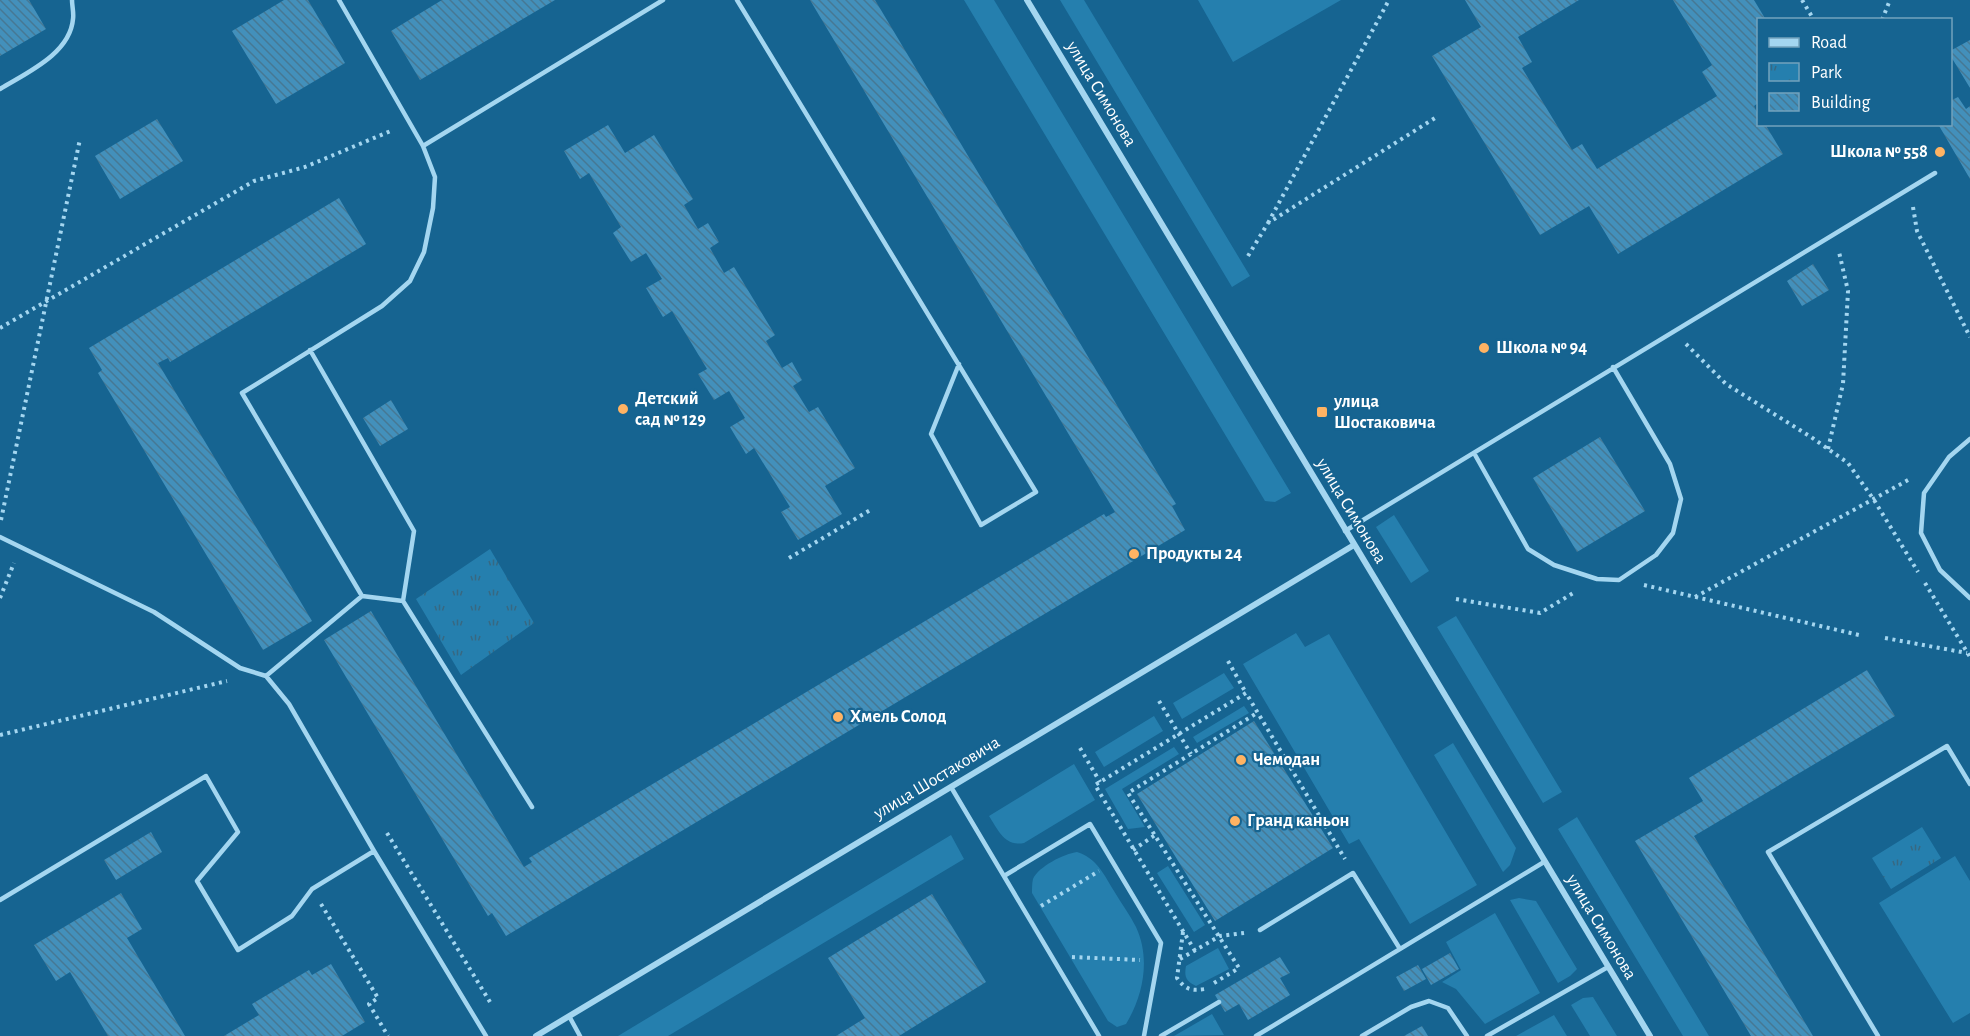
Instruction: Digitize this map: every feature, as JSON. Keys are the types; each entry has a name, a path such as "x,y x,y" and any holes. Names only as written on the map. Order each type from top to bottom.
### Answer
{"street":[{"name":"улица Симонова","path":"1027,0 1650,1036"},
{"name":"улица Шостаковича","path":"536,1036 1354,545"}],"lane":[{"path":"0,89 49,58 66,42 74,19 72,0"},
{"path":"339,0 423,146 435,177 433,208 424,252 410,281 382,306 242,393 362,596"},
{"path":"423,146 663,0"},
{"path":"737,0 959,364 1036,492 981,525 931,434 959,364"},
{"path":"1346,531 1935,173"},
{"path":"310,350 414,531 403,601 532,807"},
{"path":"1474,453 1528,549 1554,565 1597,579 1619,580 1656,555 1673,533 1681,499 1670,464 1613,367"},
{"path":"1970,440 1949,457 1924,493 1921,533 1940,570 1970,598"},
{"path":"0,537 154,612 240,668 266,676 289,704 486,1036"},
{"path":"266,676 362,596 403,601"},
{"path":"1878,1036 1768,852 1947,746 1970,784"},
{"path":"0,900 206,776 238,832 196,881 238,950 292,916 312,889 375,851"},
{"path":"951,787 1099,1036"},
{"path":"1004,876 1090,824 1161,943 1144,1036"},
{"path":"1256,1036 1544,862"},
{"path":"1260,930 1353,873 1400,950"},
{"path":"1487,1036 1608,967"},
{"path":"1362,1036 1411,1007 1429,1001 1448,1008 1467,1036"},
{"path":"1161,1036 1219,1002"},
{"path":"569,1016 580,1036"}],"path":[{"path":"1248,256 1389,0"},
{"path":"1802,0 1813,18"},
{"path":"1883,18 1890,0"},
{"path":"1268,223 1435,118"},
{"path":"0,328 254,182 305,167 410,123"},
{"path":"0,527 80,139"},
{"path":"1911,188 1917,231 1970,337"},
{"path":"1828,449 1843,384 1848,291 1834,234"},
{"path":"1673,331 1726,384 1848,463 1874,500 1969,655"},
{"path":"1695,597 1912,478"},
{"path":"789,558 872,509"},
{"path":"0,598 21,547"},
{"path":"1456,599 1540,613 1597,579"},
{"path":"1619,580 1859,635"},
{"path":"1885,638 1969,655"},
{"path":"1228,660 1257,713 1353,873"},
{"path":"0,735 231,680"},
{"path":"1195,951 1095,785 1246,693"},
{"path":"1159,701 1191,754"},
{"path":"1183,930 1177,978 1184,988 1191,991 1206,988 1239,968 1128,793 1257,713"},
{"path":"1080,748 1100,782"},
{"path":"1027,915 1155,835"},
{"path":"312,889 378,998 369,1004 388,1036"}],"green space":[{"path":"964,0 994,0 1291,493 1275,502 1265,501"},
{"path":"1060,0 1084,0 1250,276 1232,287"},
{"path":"1198,0 1341,0 1233,62"},
{"path":"1394,515 1429,571 1411,583 1376,527"},
{"path":"490,549 534,623 461,675 416,599"},
{"path":"1456,616 1562,792 1543,803 1437,627"},
{"path":"1296,633 1305,647 1329,634 1477,885 1410,924 1359,839 1349,844 1243,664"},
{"path":"1224,673 1234,688 1182,719 1173,703"},
{"path":"1244,706 1249,713 1197,743 1193,737"},
{"path":"1154,716 1163,731 1104,767 1095,752"},
{"path":"1453,743 1516,848 1510,865 1503,872 1434,755"},
{"path":"1174,747 1179,754 1122,789 1145,827 1128,829 1105,789"},
{"path":"1074,764 1095,800 1024,843 1017,844 1007,840 989,816"},
{"path":"1577,817 1709,1036 1683,1036 1558,829"},
{"path":"1922,827 1941,858 1891,889 1872,858"},
{"path":"951,835 964,859 668,1036 618,1036"},
{"path":"1077,852 1090,858 1099,868 1134,922 1141,939 1144,964 1141,989 1126,1024 1117,1027 1108,1021 1032,893 1033,879 1036,874 1059,858"},
{"path":"1955,856 1970,881 1970,1013 1953,1023 1879,903"},
{"path":"1168,866 1205,925 1194,932 1157,873"},
{"path":"1519,898 1536,901 1577,969 1558,983 1510,900"},
{"path":"1495,913 1540,993 1485,1024 1456,989 1442,982 1461,970 1446,942"},
{"path":"1218,948 1229,969 1196,986 1190,982 1186,976 1186,966"},
{"path":"1593,997 1617,1036 1590,1036 1571,1005 1583,998"},
{"path":"1212,1014 1224,1035 1174,1036"},
{"path":"1554,1015 1567,1036 1516,1036"}],"building":[{"path":"0,0 29,0 46,29 0,56"},
{"path":"284,0 308,0 345,63 276,104 232,31"},
{"path":"442,0 555,0 420,80 391,31"},
{"path":"810,0 875,0 1176,504 1172,506 1185,530 506,936 492,913 488,916 324,640 371,611 524,867 532,862 529,858 1104,514 1106,517 1115,512"},
{"path":"1465,0 1579,0 1518,37 1532,62 1522,68 1572,150 1582,144 1597,169 1717,96 1702,72 1712,65 1673,0 1754,0 1765,18 1757,18 1757,104 1754,106 1757,112 1757,126 1766,126 1783,154 1618,254 1589,206 1540,235 1432,56 1481,27"},
{"path":"1970,40 1970,88 1952,58 1952,50"},
{"path":"1958,97 1966,109 1970,106 1970,179 1939,126 1952,126 1952,100"},
{"path":"157,119 183,161 120,199 95,156"},
{"path":"608,125 625,153 654,135 693,199 684,205 698,229 708,223 719,242 710,248 724,273 734,267 775,335 766,341 782,368 792,362 802,380 793,386 809,412 818,407 855,468 825,486 842,514 798,540 781,512 790,507 754,448 746,454 730,427 745,418 729,391 714,400 698,374 707,369 672,311 663,317 646,288 662,279 646,253 631,262 613,233 621,227 589,173 580,179 564,151"},
{"path":"339,198 366,244 170,362 168,358 158,363 312,621 263,650 98,373 102,370 89,348"},
{"path":"1813,264 1829,290 1802,306 1787,281"},
{"path":"391,400 408,429 380,446 363,418"},
{"path":"1600,437 1645,511 1577,552 1533,478"},
{"path":"1867,670 1895,716 1694,836 1813,1036 1751,1036 1635,841 1703,801 1689,778"},
{"name":"Гранд каньон","path":"1254,721 1333,848 1215,921 1137,794"},
{"path":"151,832 162,852 116,880 104,860"},
{"path":"121,893 142,929 127,938 185,1036 108,1036 70,972 56,981 34,945"},
{"path":"932,894 986,982 899,1036 836,1036 865,1018 828,958"},
{"path":"1450,953 1459,969 1431,985 1422,969"},
{"path":"1280,957 1290,973 1280,978 1290,995 1248,1020 1239,1004 1225,1012 1215,995"},
{"path":"331,964 365,1022 342,1036 224,1036 259,1015 252,1004 309,970 312,975"},
{"path":"1418,965 1426,979 1404,991 1396,977"},
{"path":"1422,1026 1428,1036 1404,1036"}],"place":[{"name":"Школа № 558","path":"1940,152"},
{"name":"Школа № 94","path":"1484,348"},
{"name":"Детский сад № 129","path":"623,409"},
{"name":"улица Шостаковича","path":"1322,412"},
{"name":"Продукты 24","path":"1134,554"},
{"name":"Хмель Солод","path":"838,717"},
{"name":"Чемодан","path":"1241,760"},
{"name":"Гранд каньон","path":"1235,821"}]}
